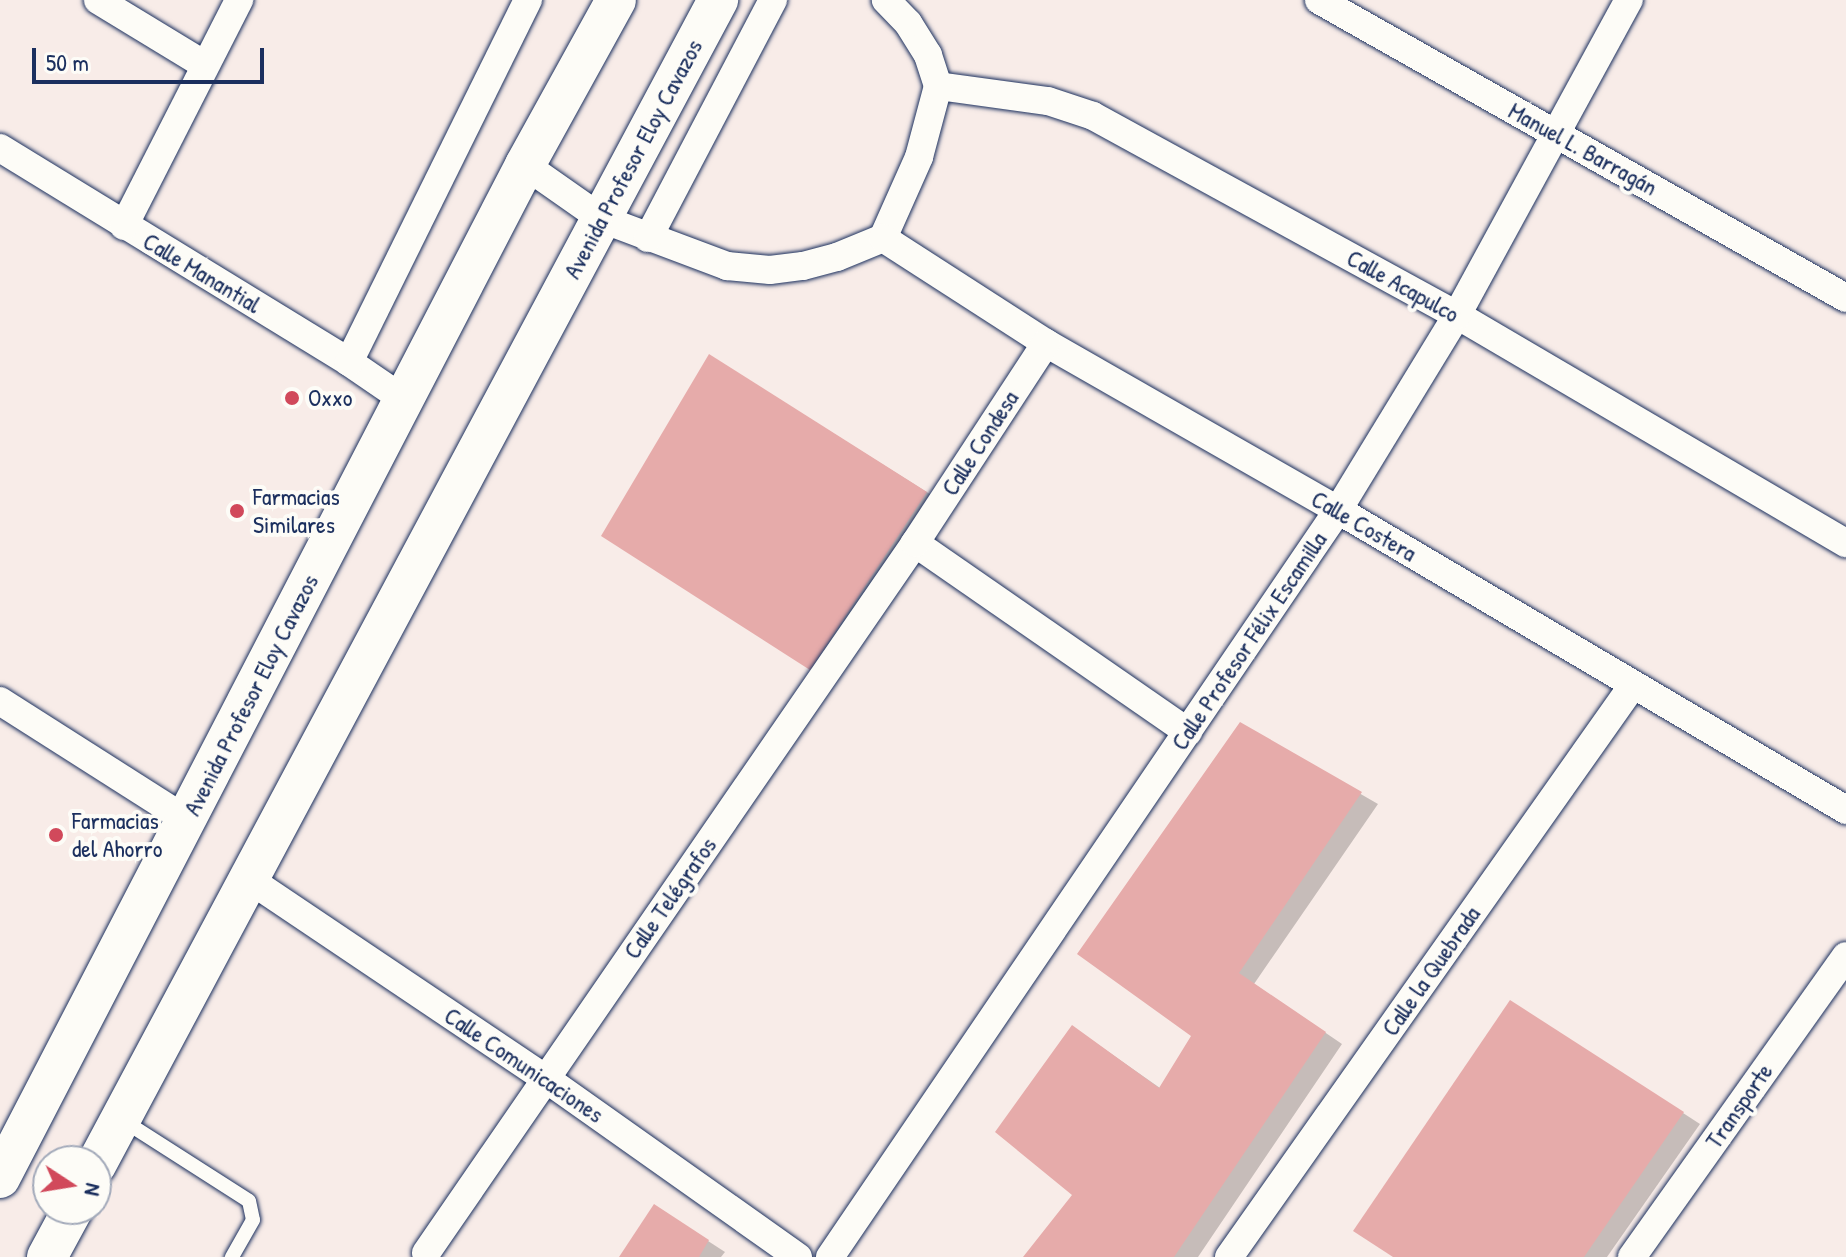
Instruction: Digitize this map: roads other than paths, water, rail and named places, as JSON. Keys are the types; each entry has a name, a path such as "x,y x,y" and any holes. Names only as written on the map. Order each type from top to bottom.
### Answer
{"main road":[{"name":"Avenida Profesor Eloy Cavazos","path":"0,1178 525,165 616,0"},
{"name":"Avenida Profesor Eloy Cavazos","path":"107,1145 718,0"}],"street":[{"path":"98,0 205,65"},
{"path":"124,226 239,0"},
{"path":"349,362 528,0"},
{"path":"648,238 773,0"},
{"path":"525,165 602,219 727,266 770,270 837,257 883,238 919,157 938,86 928,55 908,23 886,0"},
{"name":"Manuel L. Barragán","path":"1319,0 1846,298"},
{"name":"Calle Profesor Félix Escamilla","path":"830,1257 1338,510 1457,315 1629,0"},
{"name":"Calle Acapulco","path":"938,86 1048,101 1093,116 1457,315 1846,543"},
{"name":"Calle Manantial","path":"0,148 349,362 403,399"},
{"name":"Calle Costera","path":"883,238 1046,343 1338,510 1846,810"},
{"name":"Calle Condesa","path":"915,543 1046,343"},
{"path":"915,543 1188,732"},
{"name":"Calle Telégrafos","path":"426,1253 915,543"},
{"name":"Calle la Quebrada","path":"1229,1257 1633,685"},
{"path":"0,701 187,820"},
{"name":"Calle Comunicaciones","path":"247,878 545,1078 798,1257"},
{"name":"Transporte","path":"1632,1257 1846,956"}],"lane":[{"path":"121,1118 249,1201 253,1220 232,1257"}],"place":[{"name":"Oxxo","path":"292,398"},
{"name":"Farmacias Similares","path":"237,511"},
{"name":"Farmacias del Ahorro","path":"56,835"}]}
